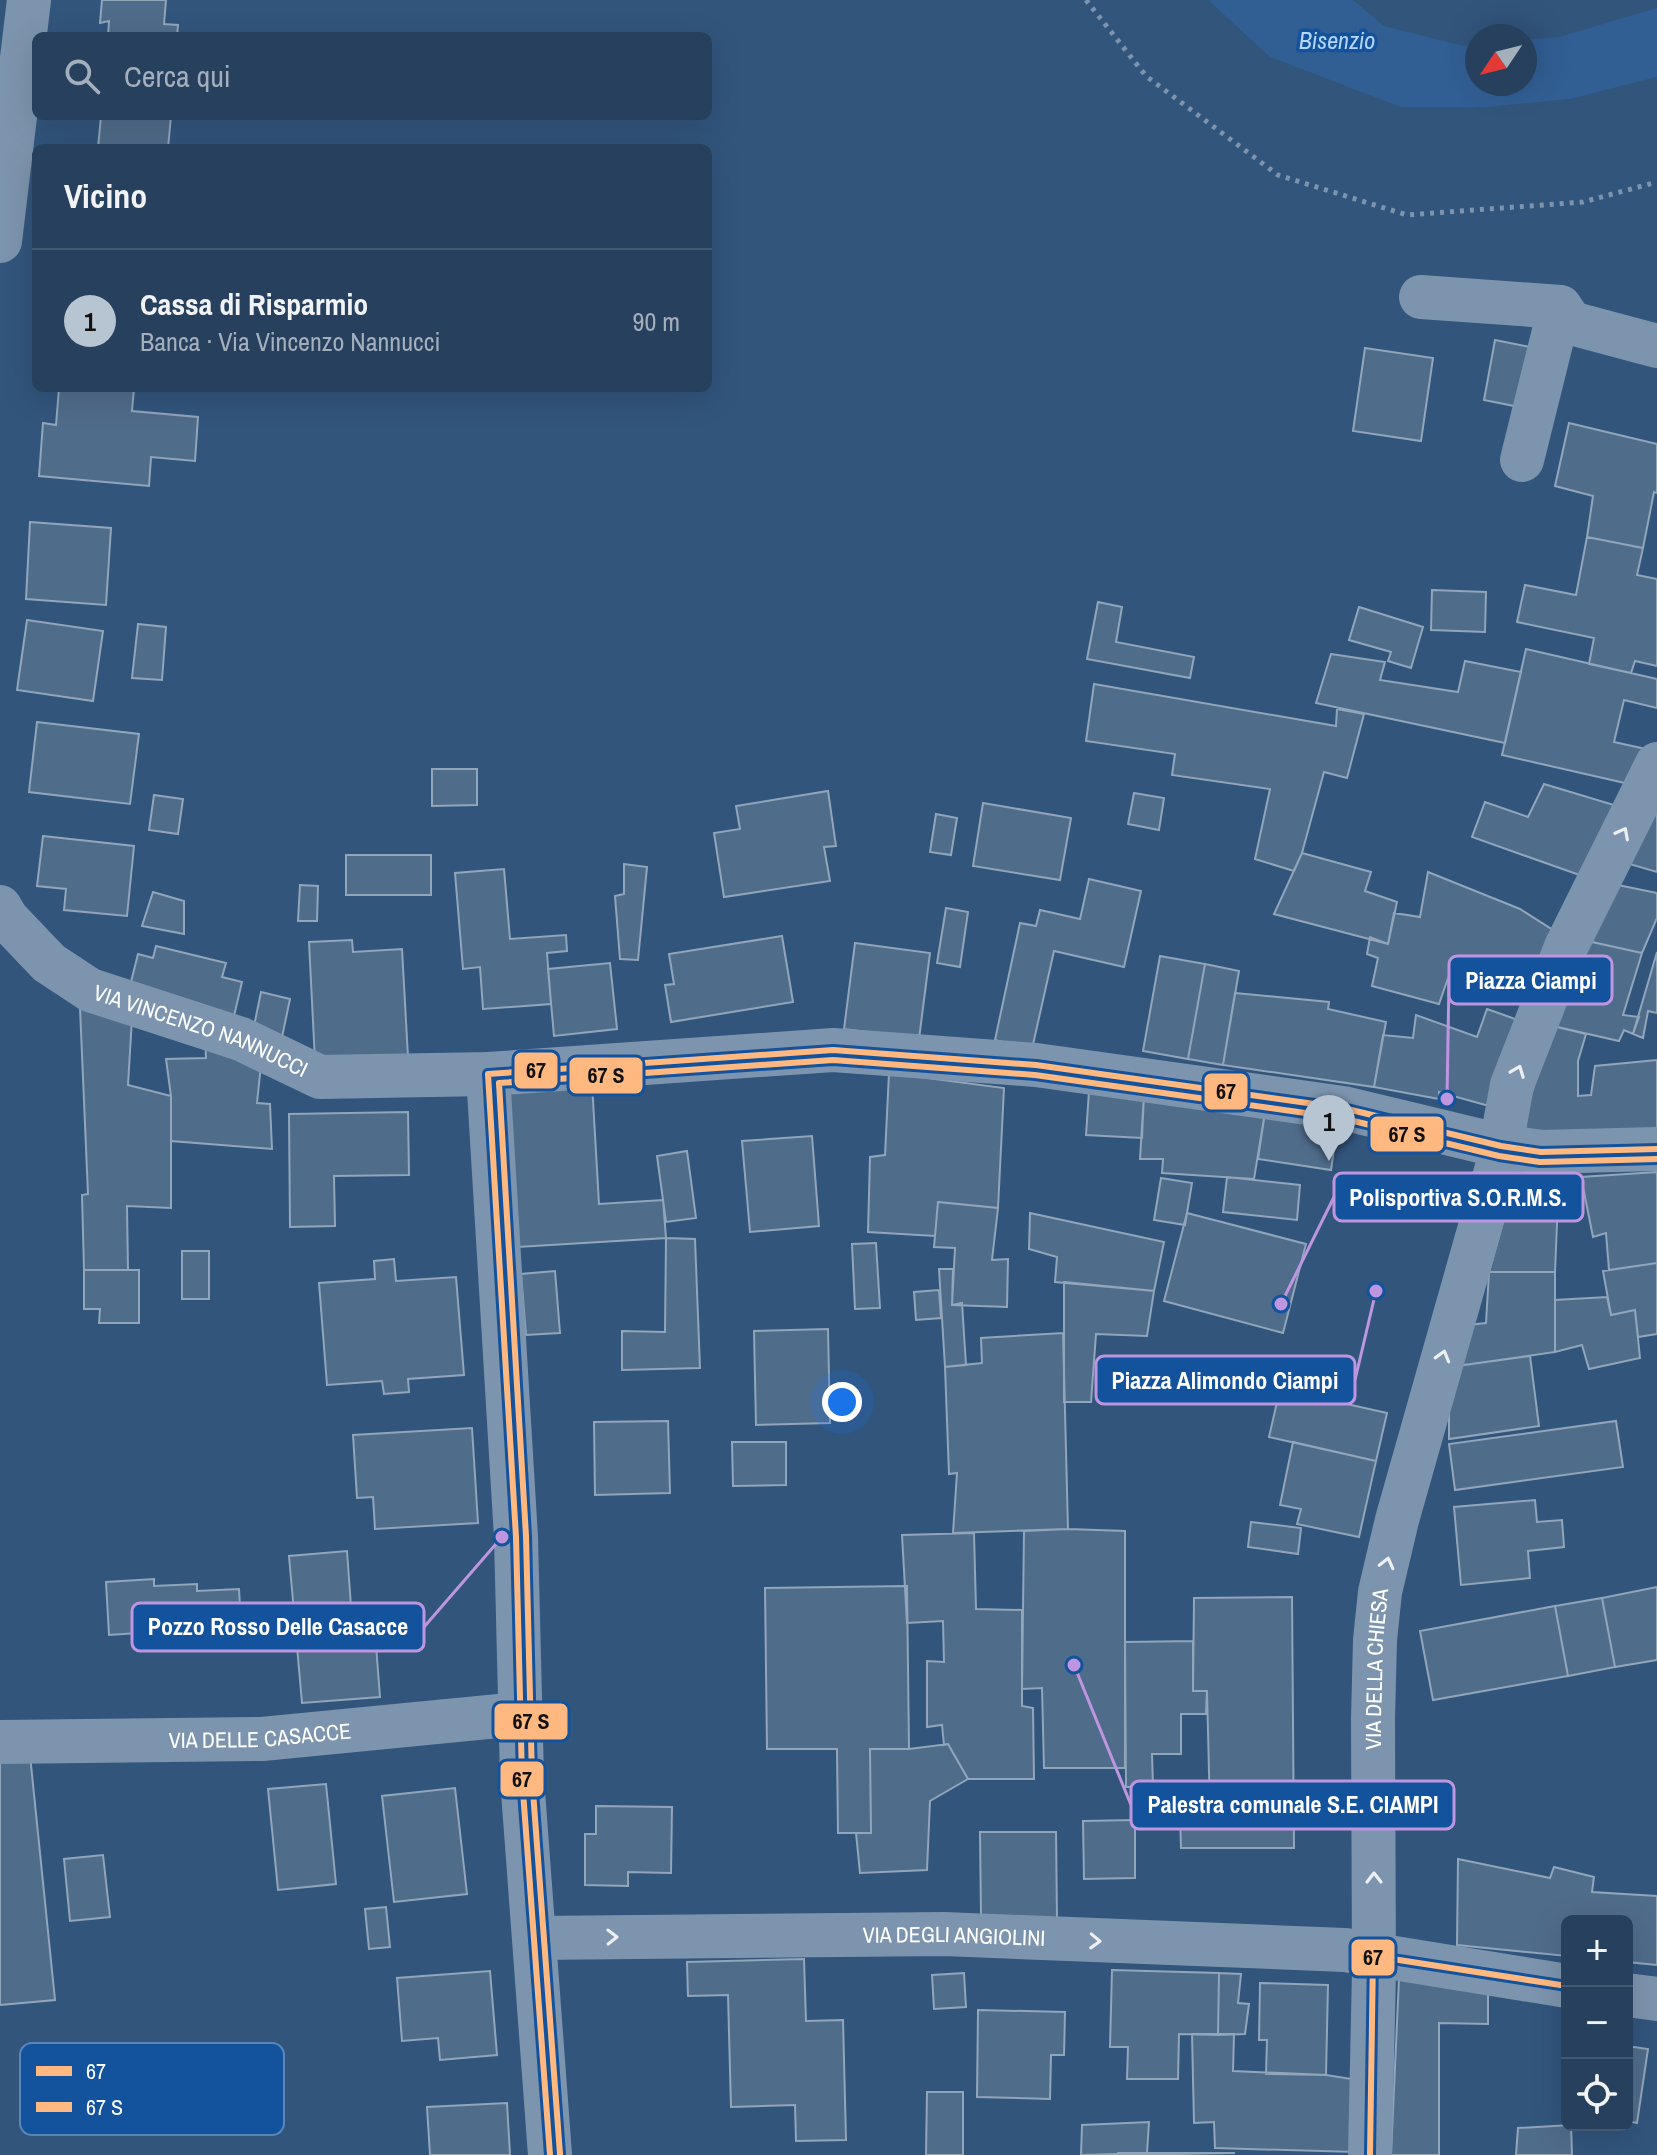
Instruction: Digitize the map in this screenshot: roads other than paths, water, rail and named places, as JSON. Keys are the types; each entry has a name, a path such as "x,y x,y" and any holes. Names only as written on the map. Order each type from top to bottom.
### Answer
{"street":[{"path":"0,241 29,0"},
{"path":"1421,297 1560,307"},
{"path":"1560,307 1571,323 1657,346"},
{"path":"1522,460 1560,307"},
{"name":"VIA DELLA CHIESA","path":"1370,2155 1373,1719 1380,1592 1501,1146 1512,1085 1566,947 1657,764"},
{"name":"VIA VINCENZO NANNUCCI","path":"0,907 7,919 49,963 90,990 241,1039 320,1077 488,1074 833,1050 1036,1065 1343,1108 1501,1146 1541,1152 1657,1149"},
{"path":"488,1074 516,1537 519,1714 550,2155"},
{"name":"VIA DELLE CASACCE","path":"0,1742 262,1739 519,1714"},
{"name":"VIA DEGLI ANGIOLINI","path":"534,1938 944,1934 1345,1950 1561,1985"},
{"path":"1633,1996 1657,1999"}],"water":[{"name":"Bisenzio","path":"1208,0 1353,0 1384,26 1465,46 1465,96 1537,96 1537,39 1559,37 1657,8 1657,77 1570,99 1488,107 1401,107 1270,57"}],"place":[{"name":"Piazza Ciampi","path":"1447,1099"},
{"name":"Cassa di Risparmio","path":"1329,1161"},
{"name":"Piazza Alimondo Ciampi","path":"1376,1291"},
{"name":"Polisportiva S.O.R.M.S.","path":"1281,1304"},
{"name":"Pozzo Rosso Delle Casacce","path":"502,1537"},
{"name":"Palestra comunale S.E. CIAMPI","path":"1074,1665"}]}
